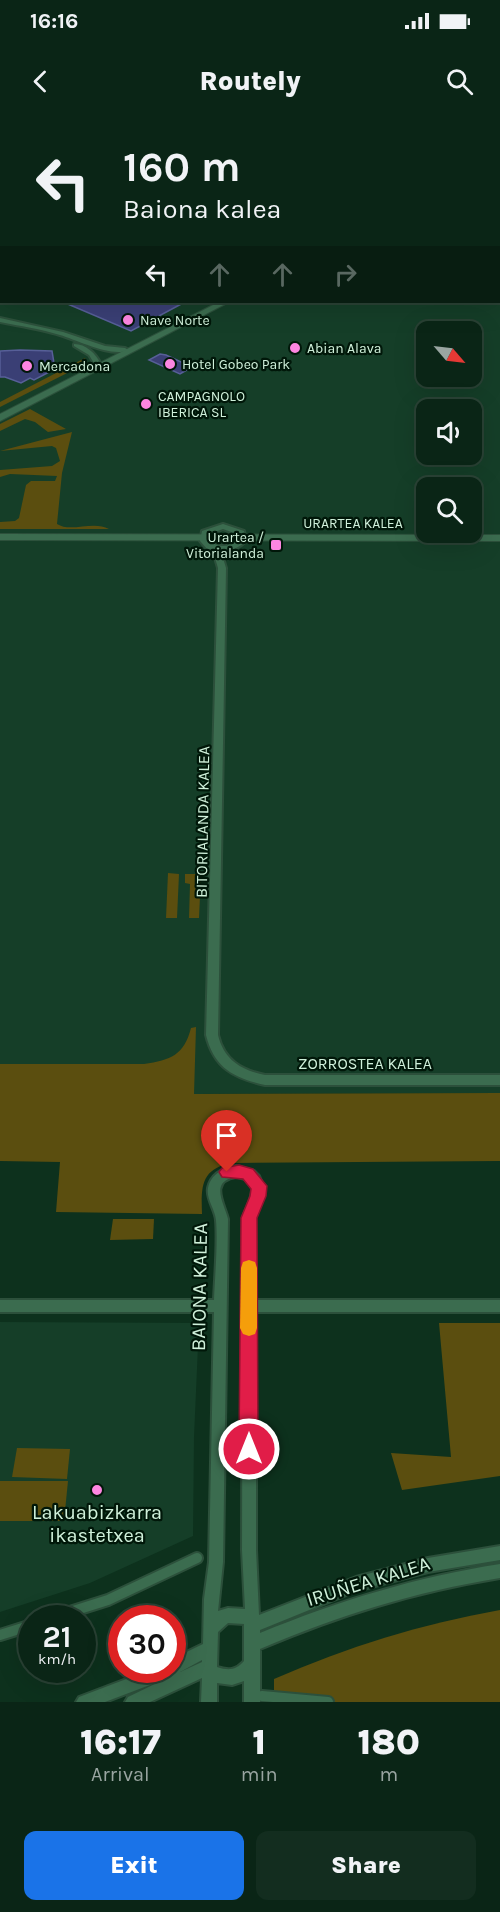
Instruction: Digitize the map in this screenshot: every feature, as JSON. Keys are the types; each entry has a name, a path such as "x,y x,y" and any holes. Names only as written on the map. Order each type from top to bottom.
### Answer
{"street":[{"path":"0,414 96,361 125,350 214,303"},
{"path":"0,418 223,303"},
{"path":"0,320 61,333 111,349 125,350"},
{"path":"0,325 72,344 88,351 96,361"},
{"path":"96,361 111,349"},
{"name":"URARTEA KALEA","path":"0,537 206,541 500,538"},
{"path":"222,568 241,540"},
{"path":"206,541 219,558 222,568"},
{"name":"BITORIALANDA KALEA","path":"222,568 212,1035 214,1046 222,1059 232,1068"},
{"name":"ZORROSTEA KALEA","path":"232,1068 243,1074 265,1080 500,1080"},
{"name":"BAIONA KALEA","path":"209,1702 211,1599 216,1562 222,1219 214,1188 216,1181 223,1175 239,1171 254,1178 259,1186 258,1196 249,1218 249,1550 252,1597 251,1665 257,1699"},
{"path":"0,1306 219,1306"},
{"path":"249,1306 500,1306"},
{"name":"IRUÑEA KALEA","path":"251,1622 356,1584 428,1565 500,1553"},
{"path":"92,1605 108,1600 197,1558"},
{"name":"IRUÑEA KALEA","path":"252,1644 320,1616 389,1594 455,1578 500,1571"},
{"path":"211,1629 215,1621 227,1615 237,1614 251,1622"},
{"path":"0,1635 18,1629"},
{"path":"186,1661 210,1648"},
{"path":"133,1702 210,1669 222,1678 233,1678 245,1673 251,1665"},
{"path":"84,1702 134,1683"},
{"path":"257,1699 328,1702"}],"shaded area":[{"path":"0,303 500,303 500,1093 194,1094 194,1064 0,1064"},
{"path":"85,358 86,362 81,366 0,407 0,402"},
{"path":"30,409 66,429 48,432 35,422 25,419 0,431 0,424"},
{"path":"72,432 62,473 57,524 69,527 96,526 109,529 0,529 0,522 15,521 19,518 26,485 31,481 55,481 57,476 10,474 0,477 0,470 52,466 60,461 56,448 52,446 0,451"},
{"path":"168,873 179,874 177,918 166,918"},
{"path":"185,874 201,874 199,918 189,918 190,884 185,883"},
{"path":"196,1027 194,1094 500,1093 500,1161 233,1163 215,1169 205,1180 202,1214 56,1212 60,1162 0,1161 0,1064 144,1064 175,1055 184,1044 191,1028"},
{"path":"113,1219 154,1219 153,1239 110,1240"},
{"name":"Lakuabizkarra ikastetxea","path":"0,1322 199,1323 193,1536 90,1583 0,1612"},
{"path":"439,1323 500,1323 500,1476 402,1490 391,1453 451,1457"},
{"path":"17,1448 70,1449 67,1479 12,1477"},
{"path":"0,1481 68,1481 64,1521 0,1521"},
{"path":"500,1610 500,1702 274,1702 274,1679 301,1667 413,1630"}],"building":[{"name":"Nave Norte","path":"65,303 183,303 131,331"},
{"name":"Mercadona","path":"0,351 52,351 55,369 34,380 30,378 21,383 0,377"},
{"name":"Hotel Gobeo Park","path":"160,354 192,367 180,374 149,360"}],"slow traffic":[{"path":"249,1268 249,1328"}],"place":[{"name":"Nave Norte","path":"128,320"},
{"name":"Abian Alava","path":"295,348"},
{"name":"Hotel Gobeo Park","path":"170,364"},
{"name":"Mercadona","path":"27,366"},
{"name":"CAMPAGNOLO IBERICA SL","path":"146,404"},
{"name":"Urartea / Vitorialanda","path":"276,545"},
{"name":"Lakuabizkarra ikastetxea","path":"97,1490"}],"route":[{"path":"227,1172 239,1171 248,1174 259,1186 258,1196 249,1218 249,1449"}]}
